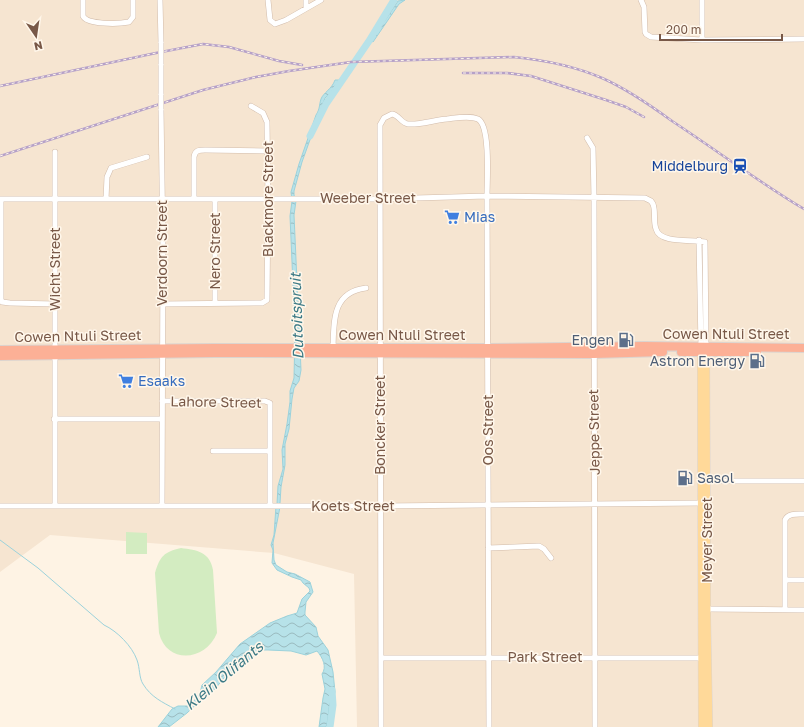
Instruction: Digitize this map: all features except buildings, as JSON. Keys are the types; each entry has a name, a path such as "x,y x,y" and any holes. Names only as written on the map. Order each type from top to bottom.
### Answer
{"highway":[{"name":"Cowen Ntuli Street","path":"304,351 333,348 380,351"},
{"name":"Cowen Ntuli Street","path":"0,350 55,352 658,352 804,348"},
{"name":"Cowen Ntuli Street","path":"703,350 804,352"},
{"name":"Cowen Ntuli Street","path":"0,356 55,352"}],"main road":[{"name":"Meyer Street","path":"703,350 703,503 707,609 705,658 709,727"},
{"path":"702,727 705,658 703,503"}],"street":[{"path":"83,0 83,16 88,21 123,23 129,22 133,17 133,0"},
{"name":"Verdoorn Street","path":"160,0 162,109 162,506"},
{"path":"268,0 269,18 274,24 281,22 321,0"},
{"path":"306,0 306,8"},
{"path":"642,0 644,7 645,32 648,36 702,40 804,39"},
{"path":"702,0 702,40"},
{"name":"Blackmore Street","path":"215,303 262,304 267,300 267,119 263,113 252,106"},
{"name":"Oos Street","path":"380,124 386,116 392,114 396,115 404,123 408,124 446,119 472,118 478,119 482,122 486,133 489,727"},
{"name":"Boncker Street","path":"380,124 381,727"},
{"name":"Jeppe Street","path":"587,138 593,148 594,198 595,727"},
{"path":"194,199 194,157 196,152 205,150 267,151"},
{"name":"Wicht Street","path":"55,152 55,505"},
{"path":"106,199 107,177 109,170 115,166 147,157"},
{"name":"Weeber Street","path":"0,199 380,199 487,196 594,198 641,197 649,198 653,204 655,228 660,236 667,239 698,240 705,242"},
{"path":"0,199 2,300 4,303 55,304"},
{"name":"Nero Street","path":"215,199 215,303"},
{"name":"Meyer Street","path":"698,240 703,350"},
{"name":"Meyer Street","path":"703,350 705,242"},
{"path":"333,348 334,320 336,310 348,294 366,288"},
{"path":"162,304 215,303"},
{"name":"Lahore Street","path":"162,401 265,401 270,403 270,451"},
{"path":"54,419 162,419"},
{"path":"213,450 270,451 273,506"},
{"path":"704,481 804,481"},
{"name":"Koets Street","path":"0,506 380,506 703,503"},
{"path":"785,610 785,520 790,515 804,514"},
{"path":"488,548 539,546 544,549 551,558"},
{"path":"784,580 804,580"},
{"path":"707,609 804,610"},
{"name":"Park Street","path":"381,658 705,658"}],"shaded area":[{"path":"0,0 804,0 804,727 357,727 354,574 274,553 50,535 0,572"}],"green space":[{"path":"126,532 147,533 147,554 126,554"},
{"path":"181,548 197,551 209,559 213,570 217,633 212,642 204,649 196,654 187,656 170,650 163,643 159,633 155,573 159,562 167,553"}],"water":[{"path":"405,0 399,4 373,42 368,39 384,22 398,1"},
{"path":"335,80 339,80 332,91 325,98 302,162 294,191 296,201 294,215 301,370 299,381 294,388 292,399 289,429 285,444 285,465 280,503 277,504 278,486 283,469 282,450 290,402 290,391 294,378 295,332 290,216 292,201 291,192 321,99"},
{"path":"276,506 280,507 273,543 274,560 276,565 287,572 295,574 310,582 313,592 306,602 305,615 316,627 318,636 328,650 333,672 335,692 330,703 326,727 319,727 325,689 322,674 324,662 317,651 306,655 291,651 263,650 224,678 215,689 207,694 187,713 169,727 158,727 172,709 178,706 187,706 194,701 200,693 202,685 216,672 240,644 270,623 297,613 302,599 310,591 301,580 277,570 272,563 273,550 271,545 274,535"}],"waterway":[{"name":"Dutoitspruit","path":"310,136 326,104 369,41 394,0"},
{"path":"0,540 38,568 104,625 124,640 135,655 140,676 146,689 157,699 175,709"},
{"name":"Klein Olifants","path":"330,727 333,705 332,690"}],"railway":[{"path":"0,86 203,44 229,47 279,61 302,65"},
{"path":"0,156 203,90 256,77 351,62 514,57 570,67 602,78 620,87 647,103 754,177 804,209"},
{"path":"463,73 507,73 531,76 626,107 644,117"}],"place":[{"name":"Middelburg","path":"740,166"},
{"name":"Mias","path":"452,217"},
{"name":"Engen","path":"626,340"},
{"name":"Astron Energy","path":"757,361"},
{"name":"Esaaks","path":"126,381"},
{"name":"Sasol","path":"685,478"}]}
